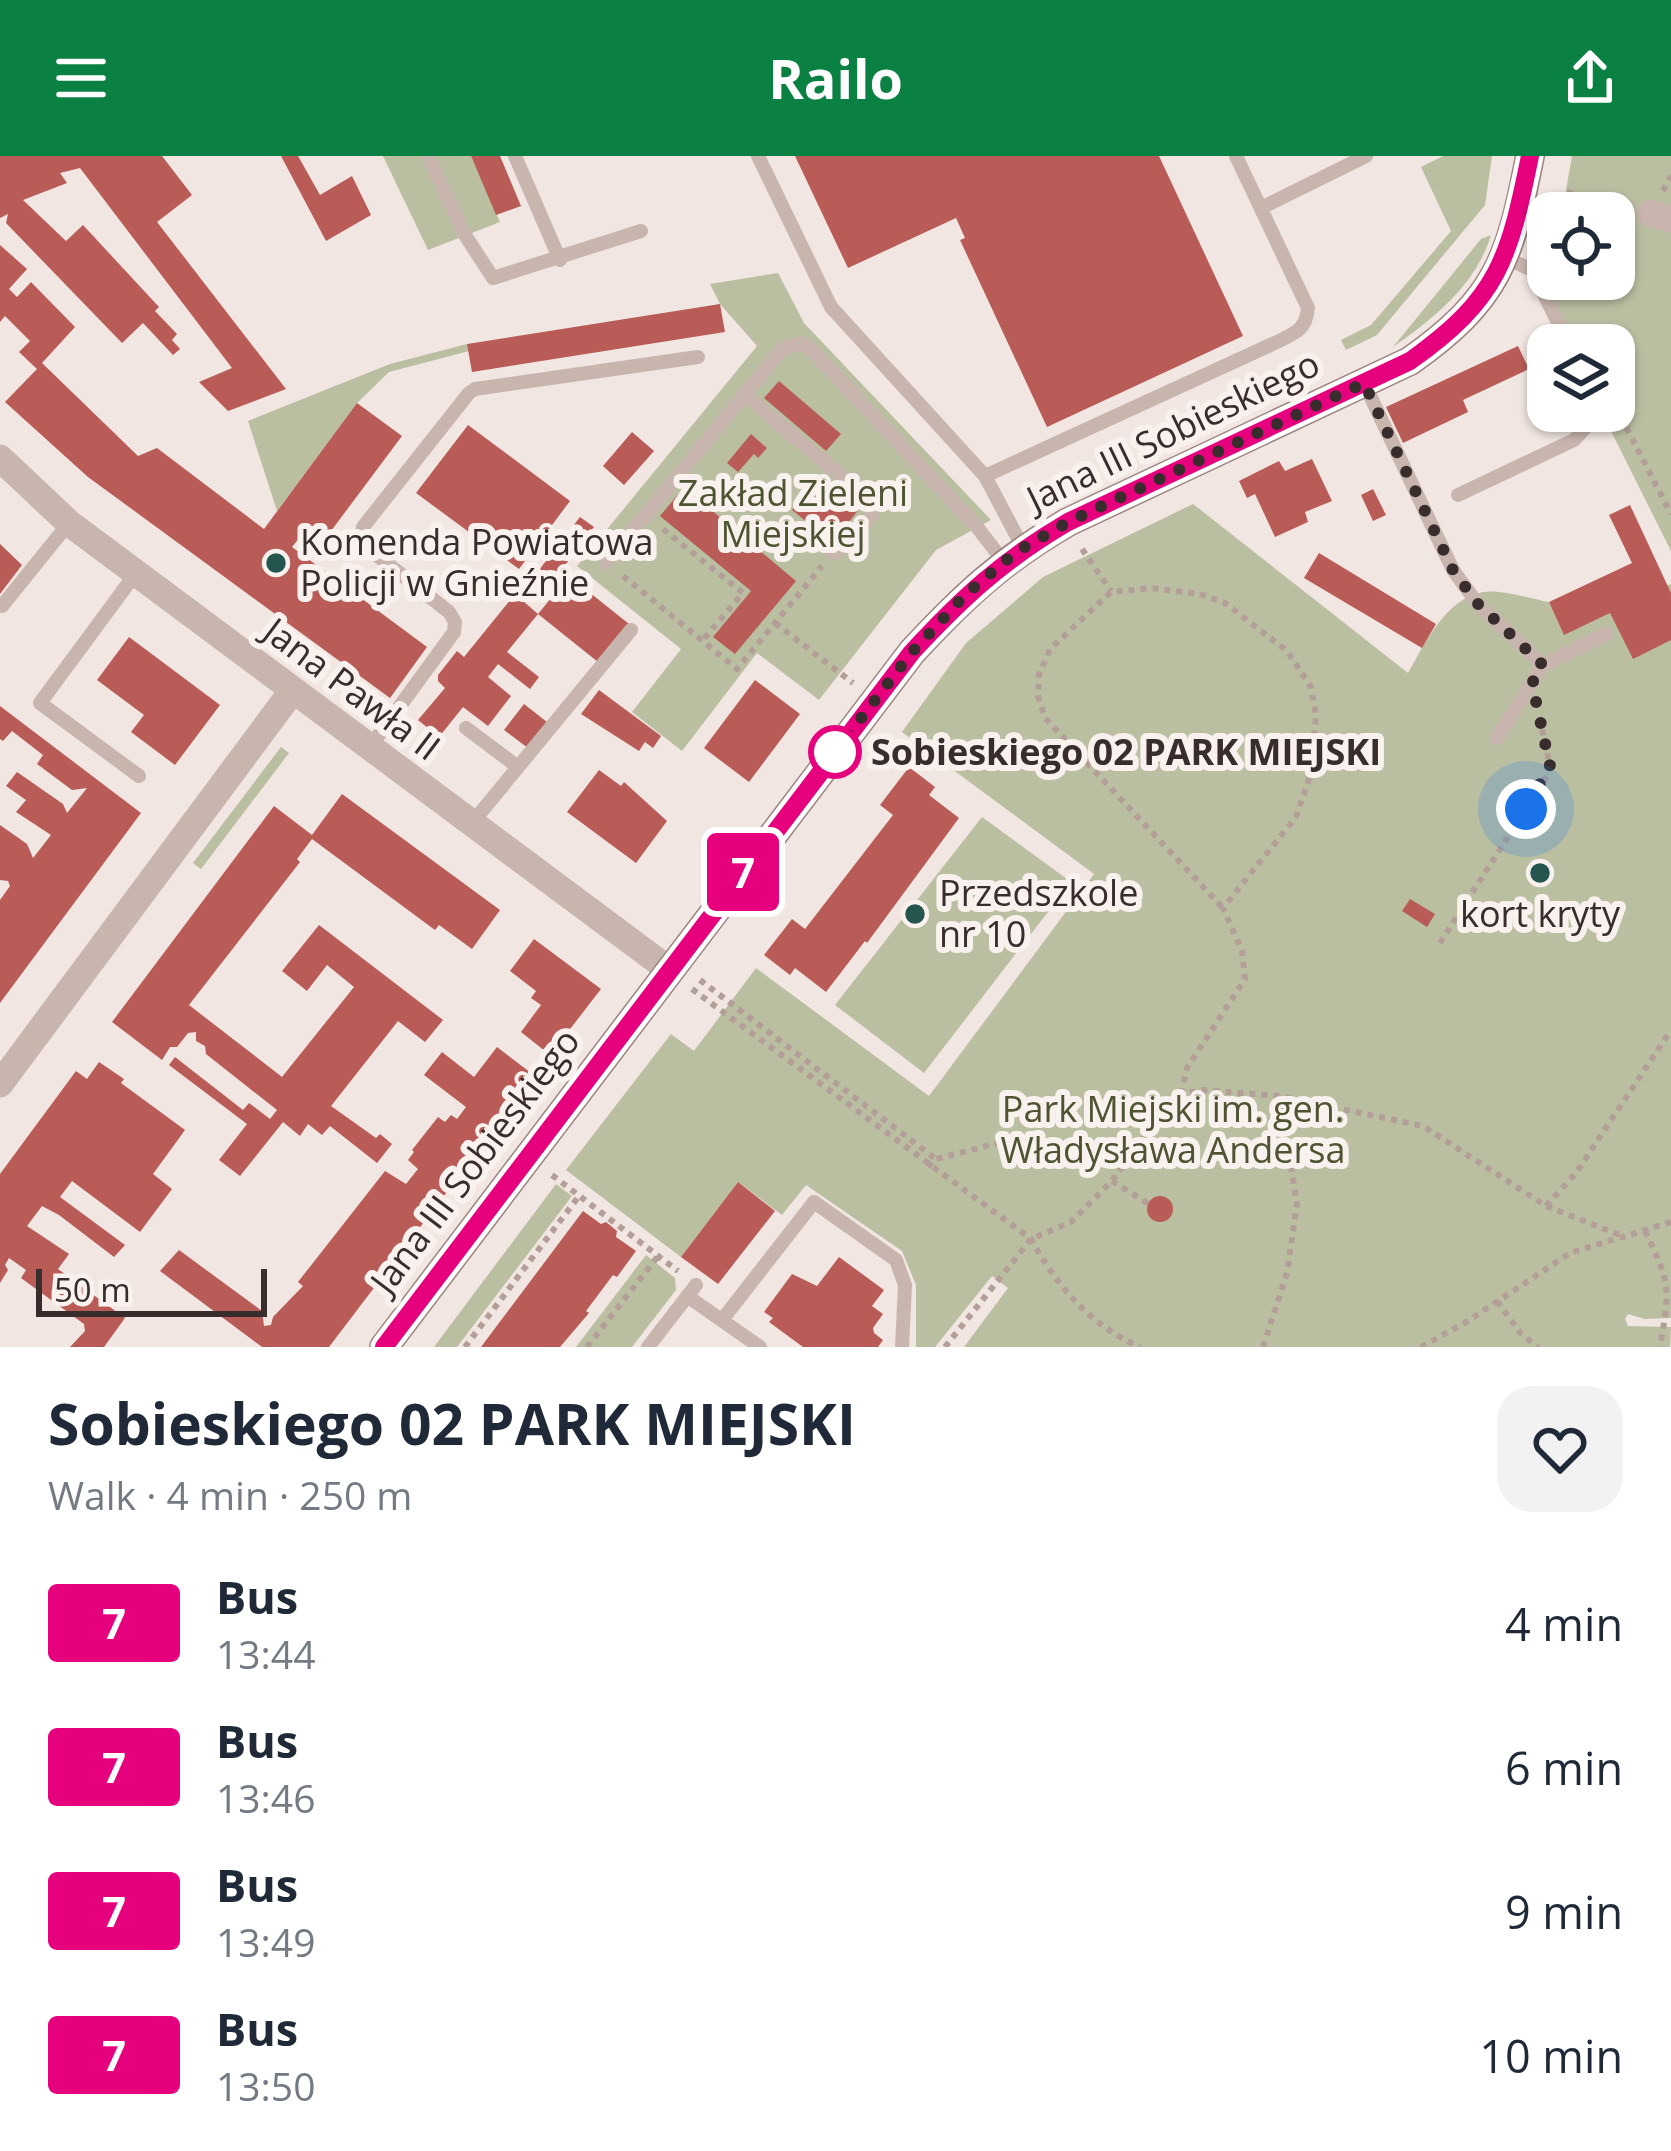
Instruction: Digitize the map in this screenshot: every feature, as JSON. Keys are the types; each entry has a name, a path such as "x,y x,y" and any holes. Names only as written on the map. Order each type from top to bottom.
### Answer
{"street":[{"name":"Jana III Sobieskiego","path":"384,1347 680,980 912,652 966,594 1014,555 1068,522 1410,361 1449,333 1484,298 1504,257 1530,156"},
{"name":"Jana Pawła II","path":"0,458 69,523 680,980"},
{"path":"0,1084 293,690"}],"lane":[{"path":"428,156 465,236 493,278 641,231"},
{"path":"515,156 560,260"},
{"path":"758,156 831,307 985,476 1014,555"},
{"path":"985,476 1300,331 1308,308 1236,156"},
{"path":"1262,208 1366,156"},
{"path":"1504,257 1532,270 1559,324"},
{"path":"606,563 784,348 801,343 977,527 1014,555"},
{"path":"370,747 454,632 455,622 365,546 363,527 469,394 476,389 698,356"},
{"path":"1364,383 1453,570 1477,603 1543,665"},
{"path":"745,395 874,504 874,511 848,546 833,553"},
{"path":"1457,495 1574,440 1581,432"},
{"path":"2,606 69,523"},
{"path":"136,574 40,703 140,776"},
{"path":"472,823 632,630"},
{"path":"1497,738 1543,665 1606,634"},
{"path":"466,728 518,767"},
{"path":"722,1320 814,1202 896,1260 905,1286 902,1347"},
{"path":"648,1347 691,1291 760,1347"}],"path":[{"path":"1629,432 1671,514"},
{"path":"646,515 742,593 703,641"},
{"path":"1082,549 1111,592"},
{"path":"606,563 736,669 833,553"},
{"path":"1181,1094 1187,1068 1244,979 1242,951 1223,908 1045,718 1038,696 1039,674 1050,649 1111,592 1151,588 1200,594 1225,603 1287,652 1311,687 1316,716 1310,776 1296,817 1223,908"},
{"path":"775,623 854,683"},
{"path":"1440,943 1547,776 1550,766 1532,683"},
{"path":"680,980 1031,1239 1050,1275 1081,1308 1140,1347"},
{"path":"699,980 936,1159"},
{"path":"1546,1206 1576,1173 1671,1030"},
{"path":"945,1347 1031,1239 1071,1222 1112,1181 1168,1104 1181,1094 1203,1090 1280,1096 1423,1126 1546,1206 1625,1237"},
{"path":"1262,1347 1287,1273 1297,1204 1280,1096"},
{"path":"928,1167 936,1159 1010,1140 1131,1153"},
{"path":"552,1175 658,1256 691,1291"},
{"path":"1112,1181 1148,1204"},
{"path":"465,1347 579,1196"},
{"path":"1421,1347 1570,1252 1671,1222"},
{"path":"1645,1231 1666,1276 1668,1312 1660,1347"},
{"path":"587,1347 658,1256"},
{"path":"1497,1301 1521,1334 1538,1347"}],"green space":[{"path":"383,156 471,156 500,222 428,250"},
{"path":"1443,156 1492,156 1485,205 1377,335 1346,350 1341,340 1371,325 1451,231 1421,167"},
{"path":"1572,156 1671,156 1671,551 1612,432 1635,432 1635,324 1558,324 1546,300 1635,300 1635,192 1566,192"},
{"path":"1491,235 1464,285 1393,347 1481,239"},
{"name":"Zakład Zieleni Miejskiej","path":"778,273 804,323 991,520 936,550 819,700 757,653 682,751 632,712 681,649 577,566 757,346 720,304 710,284"},
{"path":"467,344 469,351 389,372 357,403 277,511 248,421 390,364"},
{"name":"Park Miejski im. gen. Władysława Andersa","path":"1193,504 1408,673 1438,624 1470,596 1499,592 1549,602 1564,634 1671,584 1671,1318 1628,1314 1625,1319 1628,1326 1671,1327 1670,1347 964,1347 1008,1288 992,1276 935,1347 916,1347 916,1285 902,1251 806,1185 782,1215 738,1182 681,1257 566,1170 671,1034 694,1051 756,968 929,1096 1094,874 902,732 966,643 1043,577"},
{"path":"281,747 289,753 201,869 193,863"},
{"path":"982,817 1071,882 924,1073 835,1005"},
{"path":"556,1184 572,1196 457,1347 434,1347"},
{"path":"646,1255 675,1278 676,1290 632,1347 576,1347"}],"building":[{"path":"0,156 162,156 192,195 157,222 286,389 228,411 199,382 232,368 80,168 60,173 67,183 23,200 66,241 83,225 159,307 155,311 177,334 172,340 180,349 173,355 143,323 122,343 6,223 8,214 0,218"},
{"path":"281,156 298,156 320,195 352,176 371,215 326,241"},
{"path":"471,156 500,156 521,206 496,215"},
{"path":"795,156 1159,156 1243,336 1047,427 960,240 965,238 956,218 848,268"},
{"path":"0,245 27,269 9,289 17,297 31,282 75,327 42,363 138,456 157,448 264,529 357,403 402,436 325,539 308,527 292,547 427,647 390,698 88,477 5,402 37,369 19,352 30,341 5,316 0,322"},
{"path":"720,304 725,332 472,372 467,344"},
{"path":"1518,346 1527,365 1527,370 1463,400 1468,412 1403,443 1386,407"},
{"path":"779,381 841,434 826,451 764,398"},
{"path":"468,425 570,501 519,569 416,493"},
{"path":"632,432 654,451 624,485 603,466"},
{"path":"751,434 767,448 758,458 754,454 738,472 727,463"},
{"path":"1312,459 1332,501 1305,512 1308,522 1275,537 1255,494 1247,498 1239,481 1279,461 1285,471"},
{"path":"818,477 859,509 828,549 812,537 817,530 792,510"},
{"path":"684,487 796,581 735,654 713,637 751,591 660,516"},
{"path":"1373,489 1386,515 1373,521 1361,495"},
{"path":"1630,505 1671,593 1671,640 1633,659 1610,613 1564,635 1549,602 1632,563 1609,515"},
{"path":"580,517 594,527 553,581 539,570"},
{"path":"0,544 22,565 0,594"},
{"path":"1319,553 1436,624 1422,648 1304,578"},
{"path":"569,576 629,624 598,662 538,614"},
{"path":"515,594 538,614 507,652 539,677 530,689 498,664 488,677 511,696 488,726 463,707 439,737 418,720 445,688 438,675 457,651 464,657"},
{"path":"129,637 220,705 175,765 131,732 144,715 97,680"},
{"path":"755,680 800,714 749,782 704,748"},
{"path":"599,690 661,736 653,748 645,742 639,751 581,714"},
{"path":"524,704 547,722 528,748 504,730"},
{"path":"0,706 141,813 0,1003 0,900 10,886 0,880 0,825 27,844 33,858 51,835 16,812 26,800 6,786 17,772 63,804 67,813 87,788 72,790 37,764 43,755 12,731 0,739"},
{"path":"909,767 935,787 929,795 959,818 826,992 795,968 790,975 764,955 792,919 805,929 893,815 880,805"},
{"path":"599,770 621,786 624,782 667,821 636,863 567,812"},
{"path":"342,794 500,910 472,949 439,925 435,930 312,839 297,859 300,862 189,1005 282,1077 354,987 327,965 307,991 282,971 319,925 443,1020 425,1042 398,1021 331,1106 392,1144 377,1163 330,1126 322,1135 308,1124 300,1136 283,1122 240,1176 219,1160 247,1124 169,1065 175,1057 243,1110 249,1103 270,1119 277,1110 206,1054 205,1046 196,1041 196,1032 170,1047 162,1060 112,1022 274,806 312,835"},
{"path":"1410,899 1435,914 1427,927 1402,911"},
{"path":"534,939 601,989 550,1055 521,1032 541,1005 531,998 536,991 510,971"},
{"path":"497,1047 535,1076 329,1347 262,1347 160,1271 179,1250 262,1311 264,1326 271,1325 303,1286 298,1282 385,1171 406,1184 418,1169 408,1160 412,1150 438,1117 445,1122 451,1115 457,1119 466,1107 424,1075 442,1052 474,1077"},
{"path":"99,1062 185,1130 153,1174 172,1189 140,1232 72,1181 60,1197 125,1245 114,1257 42,1206 27,1226 69,1254 58,1269 125,1318 104,1347 70,1347 85,1331 84,1324 21,1278 26,1270 9,1258 0,1283 0,1174 76,1071 87,1079"},
{"path":"738,1182 775,1211 718,1284 681,1257"},
{"path":"1160,1196 1173,1209 1160,1222 1147,1209"},
{"path":"583,1211 601,1224 606,1222 617,1231 616,1237 636,1251 617,1277 613,1275 560,1347 481,1347"},
{"path":"839,1257 884,1290 872,1306 883,1314 873,1328 883,1340 878,1347 803,1347 769,1322 773,1318 764,1312 792,1274 817,1286"}],"bus line":[{"name":"7","path":"384,1347 912,652 966,594 1016,552 1068,522 1410,361 1449,333 1484,298 1504,257 1530,156"}],"place":[{"name":"Komenda Powiatowa Policji w Gnieźnie","path":"276,563"},
{"name":"Sobieskiego 02 PARK MIEJSKI","path":"835,752"},
{"name":"kort kryty","path":"1540,873"},
{"name":"Przedszkole nr 10","path":"915,914"}],"route":[{"path":"835,752 912,652 966,594 1016,552 1068,522 1364,383 1453,570 1472,598 1543,665 1532,683 1550,766 1526,809"}]}
